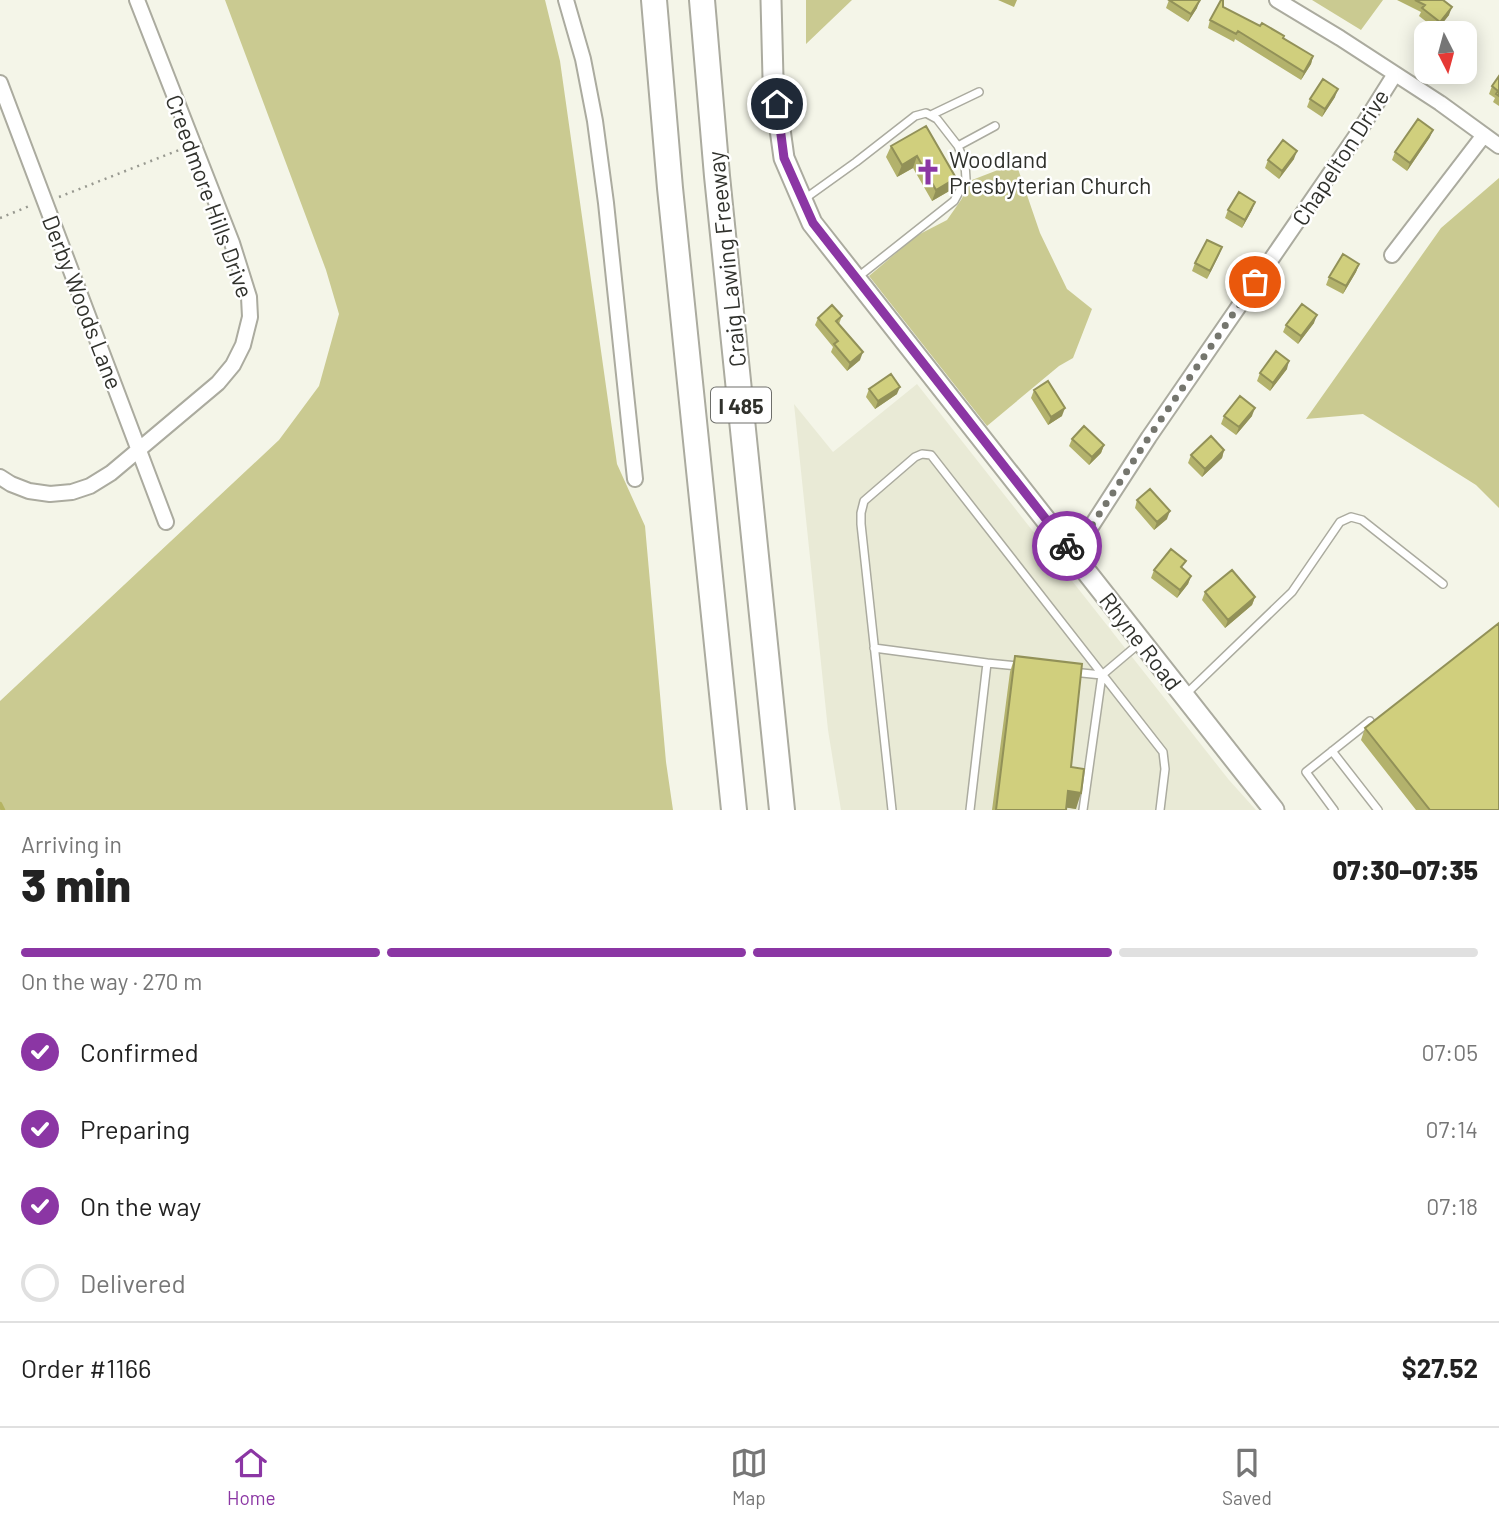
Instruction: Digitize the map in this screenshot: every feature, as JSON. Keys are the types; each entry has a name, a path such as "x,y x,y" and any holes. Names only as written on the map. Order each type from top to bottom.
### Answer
{"highway":[{"name":"I 485","path":"654,0 670,188 734,810"},
{"name":"Craig Lawing Freeway","path":"702,0 717,176 782,810"}],"street":[{"name":"Creedmore Hills Drive","path":"0,477 29,491 50,494 72,492 90,486 111,473 218,383 233,365 243,345 250,317 250,297 232,243 137,0"},
{"path":"566,0 583,59 595,121 635,479"},
{"name":"Rhyne Road","path":"771,0 774,78 784,158 813,223 1274,810"},
{"path":"1277,0 1440,103 1499,146"},
{"name":"Chapelton Drive","path":"1069,549 1087,533 1149,437 1358,133 1395,74"},
{"name":"Derby Woods Lane","path":"0,83 166,522"},
{"path":"1392,255 1483,135"}],"lane":[{"path":"931,116 979,92"},
{"path":"803,200 915,116 926,113 931,116 943,125 958,146 965,164 966,179 954,201 856,279"},
{"path":"958,146 995,126"},
{"path":"892,810 861,513 864,502 915,457 922,454 931,455 1163,752 1165,769 1160,810"},
{"path":"1184,696 1292,592 1340,522 1351,517 1362,520 1443,584"},
{"path":"1083,810 1102,675 1141,642"},
{"path":"874,648 1028,667"},
{"path":"970,810 987,663"},
{"path":"1065,671 1102,675"},
{"path":"1334,810 1306,772 1370,721"},
{"path":"1332,751 1378,810"}],"path":[{"path":"59,197 179,150"},
{"path":"0,218 32,205"}],"shaded area":[{"path":"917,384 1229,780 1256,810 841,810 828,730 794,404 833,452"}],"green space":[{"path":"225,0 545,0 560,61 617,464 645,526 666,762 673,810 0,810 0,701 279,440 319,386 339,314 326,270"},
{"path":"806,0 852,0 806,44"},
{"path":"1312,0 1383,0 1361,30"},
{"path":"1016,163 1040,233 1067,289 1092,309 1073,358 1059,366 987,426 869,276 916,236 947,220 972,180"},
{"path":"1499,178 1499,508 1476,485 1363,414 1306,419 1441,228"}],"building":[{"path":"1169,0 1200,0 1191,14"},
{"path":"1221,0 1223,7 1260,26 1262,23 1313,56 1304,72 1238,31 1236,34 1210,20"},
{"path":"1415,0 1443,0 1452,7 1439,21 1422,8 1425,5"},
{"path":"1499,76 1499,96 1492,86"},
{"path":"1323,79 1338,89 1325,109 1310,99"},
{"path":"1418,119 1433,130 1410,163 1395,152"},
{"path":"926,126 956,178 936,190 917,156 902,165 891,146"},
{"path":"1283,140 1297,151 1282,171 1268,160"},
{"path":"1239,192 1255,202 1245,220 1228,210"},
{"path":"1207,240 1222,247 1210,271 1195,263"},
{"path":"1343,254 1359,264 1346,286 1329,277"},
{"path":"1302,304 1317,315 1301,336 1286,325"},
{"path":"832,305 842,316 836,321 863,352 850,363 834,344 838,341 818,318"},
{"path":"1276,351 1289,361 1273,383 1260,373"},
{"path":"891,374 900,387 878,401 869,389"},
{"path":"1048,381 1065,408 1051,417 1034,390"},
{"path":"1240,396 1255,408 1239,427 1224,416"},
{"path":"1084,426 1104,445 1092,457 1072,439"},
{"path":"1211,436 1224,450 1205,469 1191,455"},
{"path":"1150,489 1170,511 1157,522 1137,500"},
{"path":"1171,549 1186,561 1181,567 1191,576 1180,590 1154,570"},
{"path":"1232,570 1255,597 1228,620 1205,592"},
{"path":"1499,623 1499,810 1430,810 1365,728"},
{"path":"1015,656 1082,664 1071,767 1084,769 1081,793 1068,791 1066,810 996,810"}],"waterway":[{"path":"0,804 3,810"}],"way so far":[{"path":"1067,546 1069,549 1087,533 1255,282"}],"place":[{"name":"Woodland Presbyterian Church","path":"928,172"}],"route":[{"path":"777,104 784,158 813,223 1067,546"}]}
